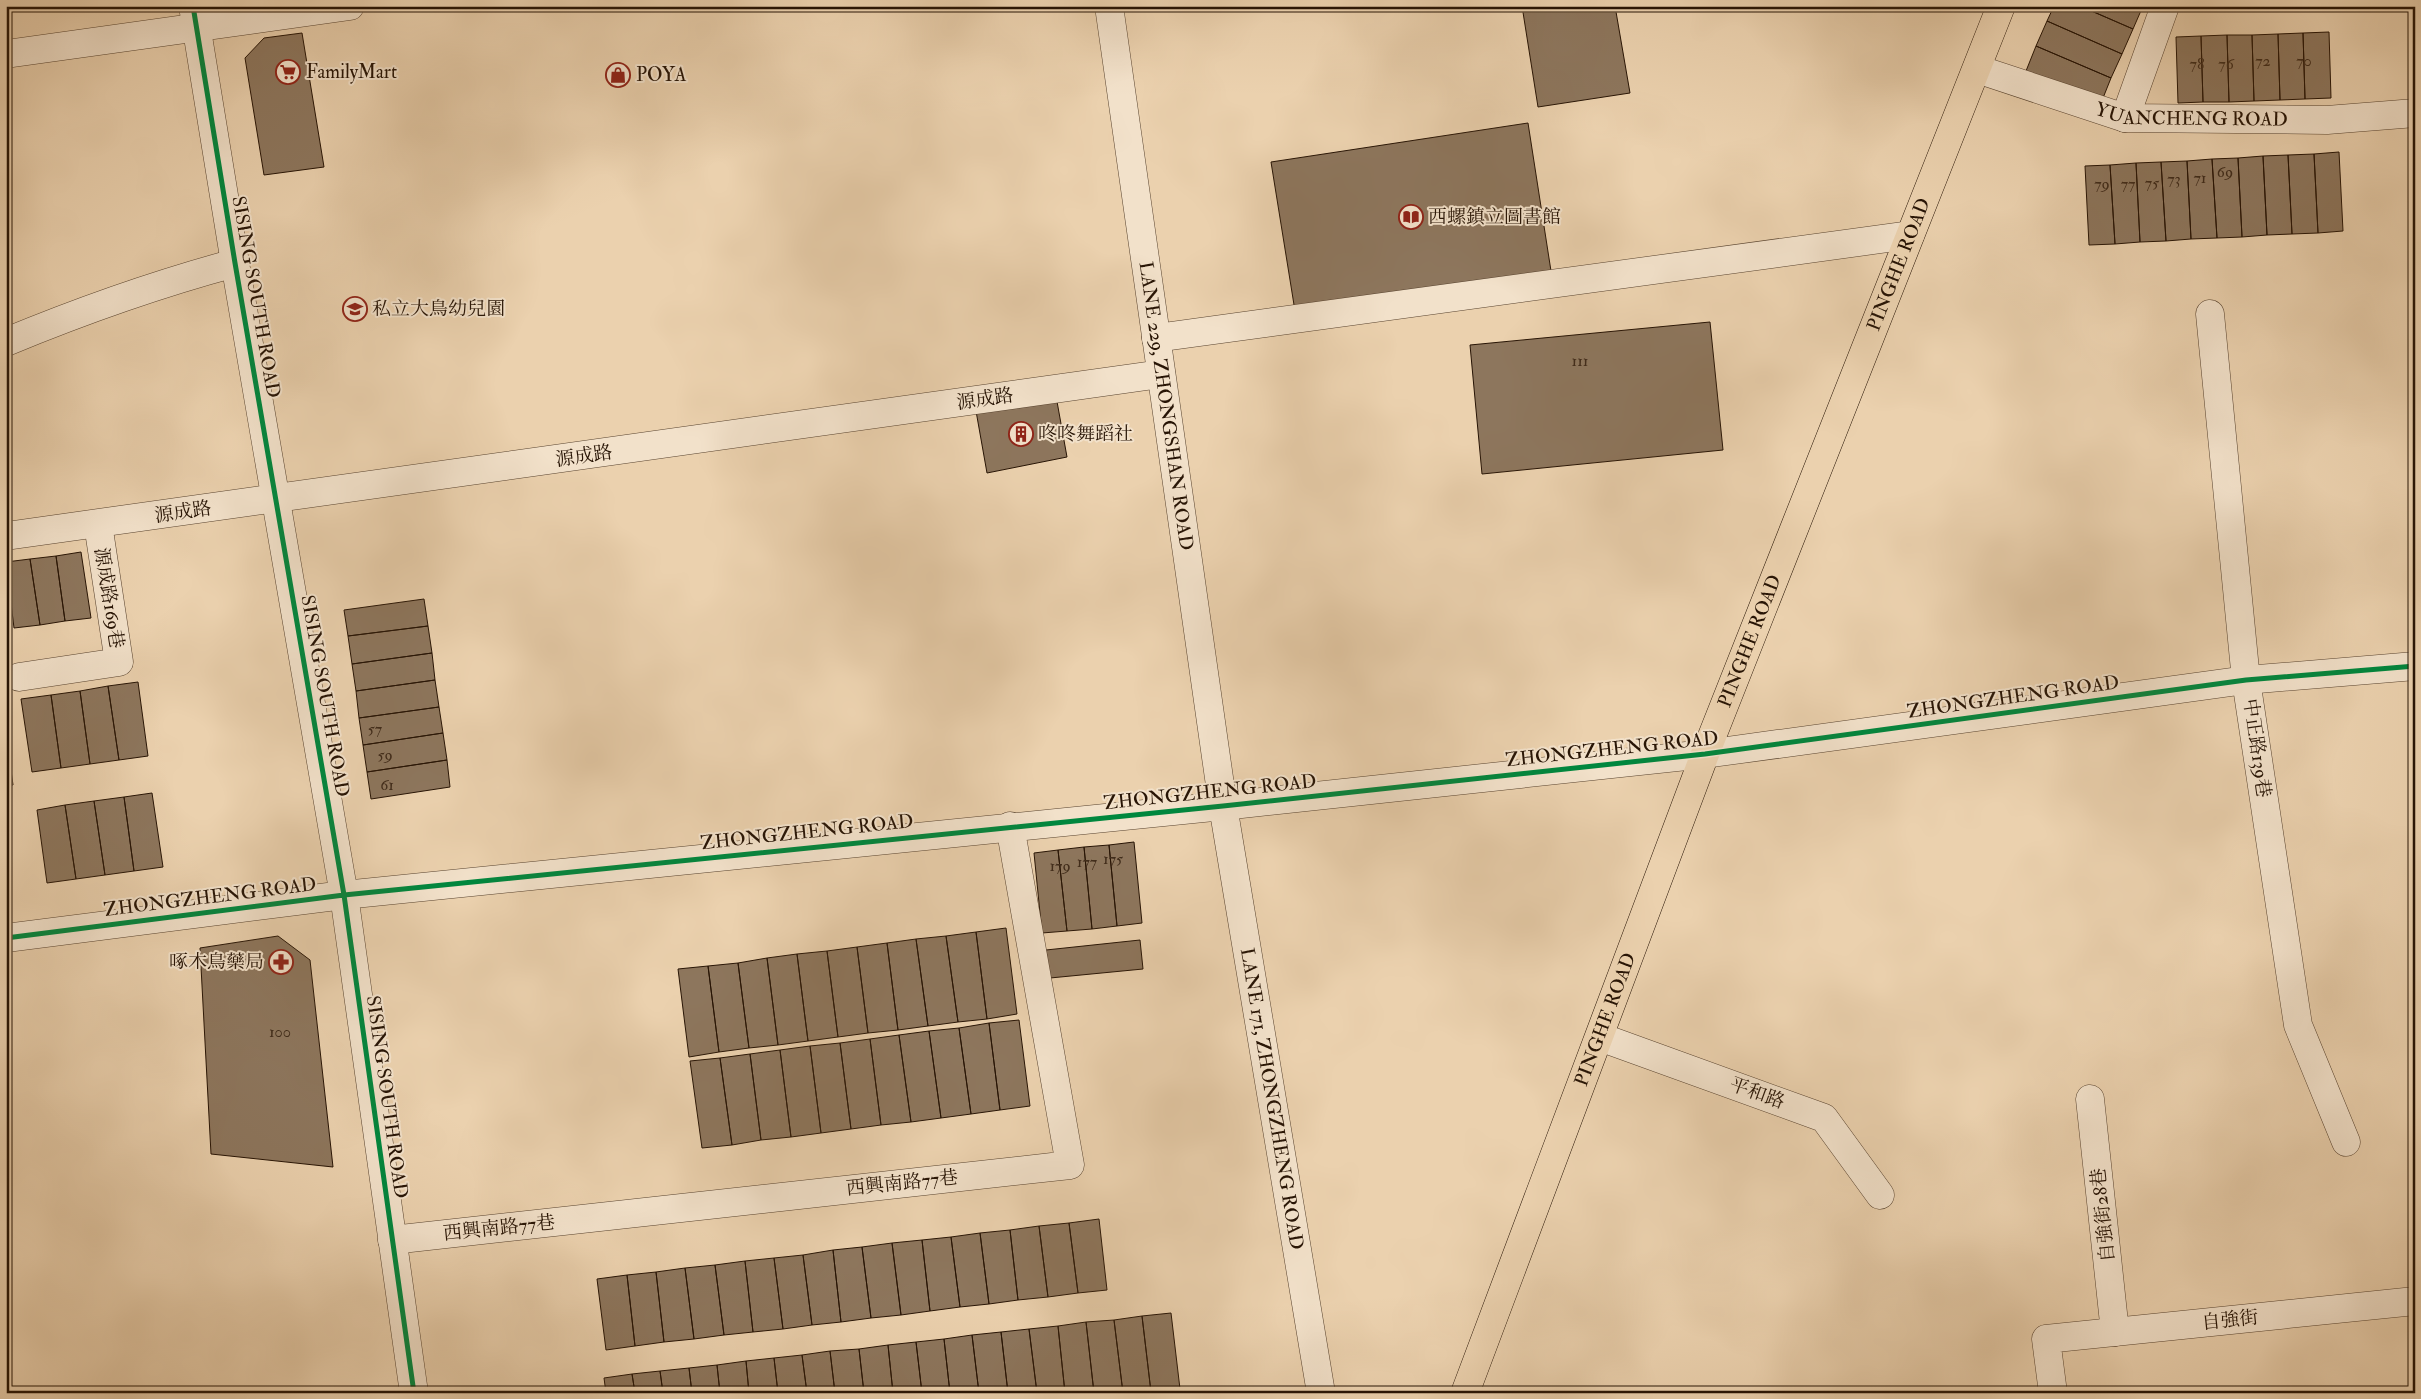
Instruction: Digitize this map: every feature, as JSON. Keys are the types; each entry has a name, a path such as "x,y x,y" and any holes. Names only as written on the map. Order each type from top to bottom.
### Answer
{"main road":[{"name":"PINGHE ROAD","path":"1465,1393 1705,754 2001,6"}],"street":[{"path":"6,54 194,16 350,6"},
{"name":"LANE 229, ZHONGSHAN ROAD","path":"1108,6 1223,806"},
{"path":"2126,118 2165,6"},
{"name":"SISING SOUTH ROAD","path":"194,16 234,263 277,499 344,895 414,1393"},
{"name":"YUANCHENG ROAD","path":"1977,68 2126,118 2327,120 2415,113"},
{"path":"1156,338 1910,235"},
{"path":"6,342 63,318 175,279 234,263"},
{"name":"中正路139巷","path":"2210,314 2246,680 2298,1026 2346,1142"},
{"name":"源成路","path":"6,536 1161,374"},
{"name":"源成路169巷","path":"19,678 119,662 98,524"},
{"name":"ZHONGZHENG ROAD","path":"6,938 344,895 1010,826 1223,806 1705,754 2246,680 2415,666"},
{"name":"LANE 171, ZHONGZHENG ROAD","path":"1223,806 1321,1393"},
{"name":"西興南路77巷","path":"392,1240 1070,1165 1010,826"},
{"name":"平和路","path":"1600,1037 1824,1118 1880,1195"},
{"name":"自強街28巷","path":"2090,1099 2115,1332"},
{"name":"自強街","path":"2053,1393 2046,1339 2415,1301"}],"building":[{"path":"1522,6 1615,6 1630,93 1538,107"},
{"path":"2054,6 2080,6 2133,29 2122,54 2047,21"},
{"path":"2080,6 2143,6 2133,29"},
{"path":"2047,21 2122,54 2111,78 2036,46"},
{"path":"2329,32 2331,98 2305,99 2303,33"},
{"path":"302,33 324,167 264,175 245,58 264,38"},
{"path":"2303,33 2305,99 2280,100 2278,34"},
{"path":"2278,34 2280,100 2254,101 2252,35"},
{"path":"2227,35 2252,35 2254,101 2229,102"},
{"path":"2227,35 2229,102 2203,102 2201,36"},
{"path":"2201,36 2203,102 2178,103 2176,37"},
{"path":"2036,46 2111,78 2101,103 2026,71"},
{"name":"西螺鎮立圖書館","path":"1528,123 1551,271 1295,311 1271,162"},
{"path":"2339,152 2343,231 2318,233 2314,154"},
{"path":"2314,154 2318,233 2292,234 2288,155"},
{"path":"2288,155 2292,234 2267,235 2263,156"},
{"path":"2263,156 2267,235 2242,237 2238,158"},
{"path":"2238,158 2242,237 2217,238 2212,159"},
{"path":"2212,159 2217,238 2191,239 2187,161"},
{"path":"2187,161 2191,239 2166,241 2161,162"},
{"path":"2161,162 2166,241 2140,242 2136,163"},
{"path":"2136,163 2140,242 2115,244 2110,165"},
{"path":"2110,165 2115,244 2089,245 2085,166"},
{"path":"1710,322 1723,450 1482,474 1470,345"},
{"name":"咚咚舞蹈社","path":"1056,396 1067,457 987,473 976,411"},
{"path":"81,552 91,618 65,621 56,556"},
{"path":"56,556 65,621 40,625 30,559"},
{"path":"30,559 40,625 14,628 6,562"},
{"path":"424,599 428,626 348,636 344,610"},
{"path":"428,626 432,653 352,664 348,636"},
{"path":"432,653 435,680 356,691 352,664"},
{"path":"435,680 439,707 359,718 356,691"},
{"path":"138,682 148,756 119,760 108,686"},
{"path":"108,686 119,760 90,764 80,691"},
{"path":"80,691 90,764 61,768 51,695"},
{"path":"51,695 61,768 32,772 21,699"},
{"path":"439,707 443,733 363,745 359,718"},
{"path":"443,733 447,760 367,772 363,745"},
{"path":"9,756 13,785 6,786 6,757"},
{"path":"447,760 450,787 371,799 367,772"},
{"path":"152,793 163,867 134,871 124,797"},
{"path":"124,797 134,871 105,875 94,801"},
{"path":"94,801 105,875 76,879 65,805"},
{"path":"65,805 76,879 47,883 37,810"},
{"path":"6,842 11,875 6,875"},
{"path":"1134,842 1142,923 1117,926 1109,845"},
{"path":"1109,845 1117,926 1092,929 1084,847"},
{"path":"1084,847 1092,929 1067,931 1058,850"},
{"path":"1058,850 1067,931 1042,933 1034,853"},
{"path":"1006,928 1017,1014 987,1019 976,932"},
{"path":"976,932 987,1019 958,1022 946,936"},
{"path":"278,936 310,960 333,1167 211,1154 200,948"},
{"path":"946,936 958,1022 928,1026 916,939"},
{"path":"916,939 928,1026 898,1030 887,943"},
{"path":"1140,940 1143,969 1050,978 1046,950"},
{"path":"887,943 898,1030 868,1033 857,947"},
{"path":"857,947 868,1033 838,1037 827,951"},
{"path":"827,951 838,1037 808,1041 797,954"},
{"path":"797,954 808,1041 778,1045 767,958"},
{"path":"767,958 778,1045 749,1048 738,963"},
{"path":"738,963 749,1048 719,1052 708,966"},
{"path":"708,966 719,1052 689,1057 678,969"},
{"path":"1019,1020 1030,1106 1000,1110 989,1023"},
{"path":"989,1023 1000,1110 971,1114 959,1028"},
{"path":"959,1028 971,1114 941,1118 929,1031"},
{"path":"929,1031 941,1118 911,1122 899,1035"},
{"path":"899,1035 911,1122 881,1125 870,1039"},
{"path":"870,1039 881,1125 851,1129 840,1043"},
{"path":"840,1043 851,1129 821,1133 810,1046"},
{"path":"810,1046 821,1133 791,1137 780,1050"},
{"path":"780,1050 791,1137 761,1140 750,1054"},
{"path":"750,1054 761,1140 732,1145 720,1058"},
{"path":"720,1058 732,1145 702,1148 690,1061"},
{"path":"1099,1219 1107,1290 1078,1293 1069,1223"},
{"path":"1069,1223 1078,1293 1048,1297 1039,1226"},
{"path":"1039,1226 1048,1297 1018,1300 1010,1230"},
{"path":"1010,1230 1018,1300 989,1304 980,1233"},
{"path":"980,1233 989,1304 960,1307 951,1237"},
{"path":"951,1237 960,1307 930,1311 922,1240"},
{"path":"922,1240 930,1311 901,1315 892,1243"},
{"path":"892,1243 901,1315 871,1318 862,1247"},
{"path":"862,1247 871,1318 841,1322 833,1250"},
{"path":"833,1250 841,1322 812,1325 803,1255"},
{"path":"803,1255 812,1325 783,1329 774,1258"},
{"path":"774,1258 783,1329 753,1332 745,1261"},
{"path":"745,1261 753,1332 724,1335 715,1265"},
{"path":"715,1265 724,1335 694,1339 685,1268"},
{"path":"685,1268 694,1339 664,1342 656,1272"},
{"path":"656,1272 664,1342 635,1346 627,1275"},
{"path":"627,1275 635,1346 606,1350 597,1279"},
{"path":"1171,1313 1180,1389 1151,1392 1142,1316"},
{"path":"1142,1316 1151,1392 1123,1393 1114,1320"},
{"path":"1114,1320 1123,1393 1094,1393 1086,1322"},
{"path":"1086,1322 1094,1393 1065,1393 1058,1326"},
{"path":"1058,1326 1065,1393 1037,1393 1029,1329"},
{"path":"1029,1329 1037,1393 1008,1393 1001,1332"},
{"path":"1001,1332 1008,1393 979,1393 972,1335"},
{"path":"972,1335 979,1393 950,1393 944,1339"},
{"path":"944,1339 950,1393 922,1393 916,1342"},
{"path":"916,1342 922,1393 893,1393 888,1345"},
{"path":"888,1345 893,1393 864,1393 859,1349"},
{"path":"859,1349 864,1393 835,1393 830,1351"},
{"path":"830,1351 835,1393 807,1393 802,1355"},
{"path":"802,1355 807,1393 778,1393 774,1358"},
{"path":"774,1358 778,1393 749,1393 746,1361"},
{"path":"746,1361 749,1393 720,1393 717,1365"},
{"path":"717,1365 720,1393 692,1393 689,1368"},
{"path":"689,1368 692,1393 663,1393 660,1371"},
{"path":"660,1371 663,1393 635,1393 632,1374"},
{"path":"632,1374 635,1393 606,1393 604,1378"}],"cycle path":[{"path":"193,6 235,263 344,895 414,1393"},
{"path":"6,938 344,895 1223,806 1705,754 2246,680 2415,666"}],"place":[{"name":"FamilyMart","path":"288,72"},
{"name":"POYA","path":"618,75"},
{"name":"西螺鎮立圖書館","path":"1411,217"},
{"name":"私立大鳥幼兒園","path":"355,309"},
{"name":"咚咚舞蹈社","path":"1021,434"},
{"name":"啄木鳥藥局","path":"281,962"}]}
